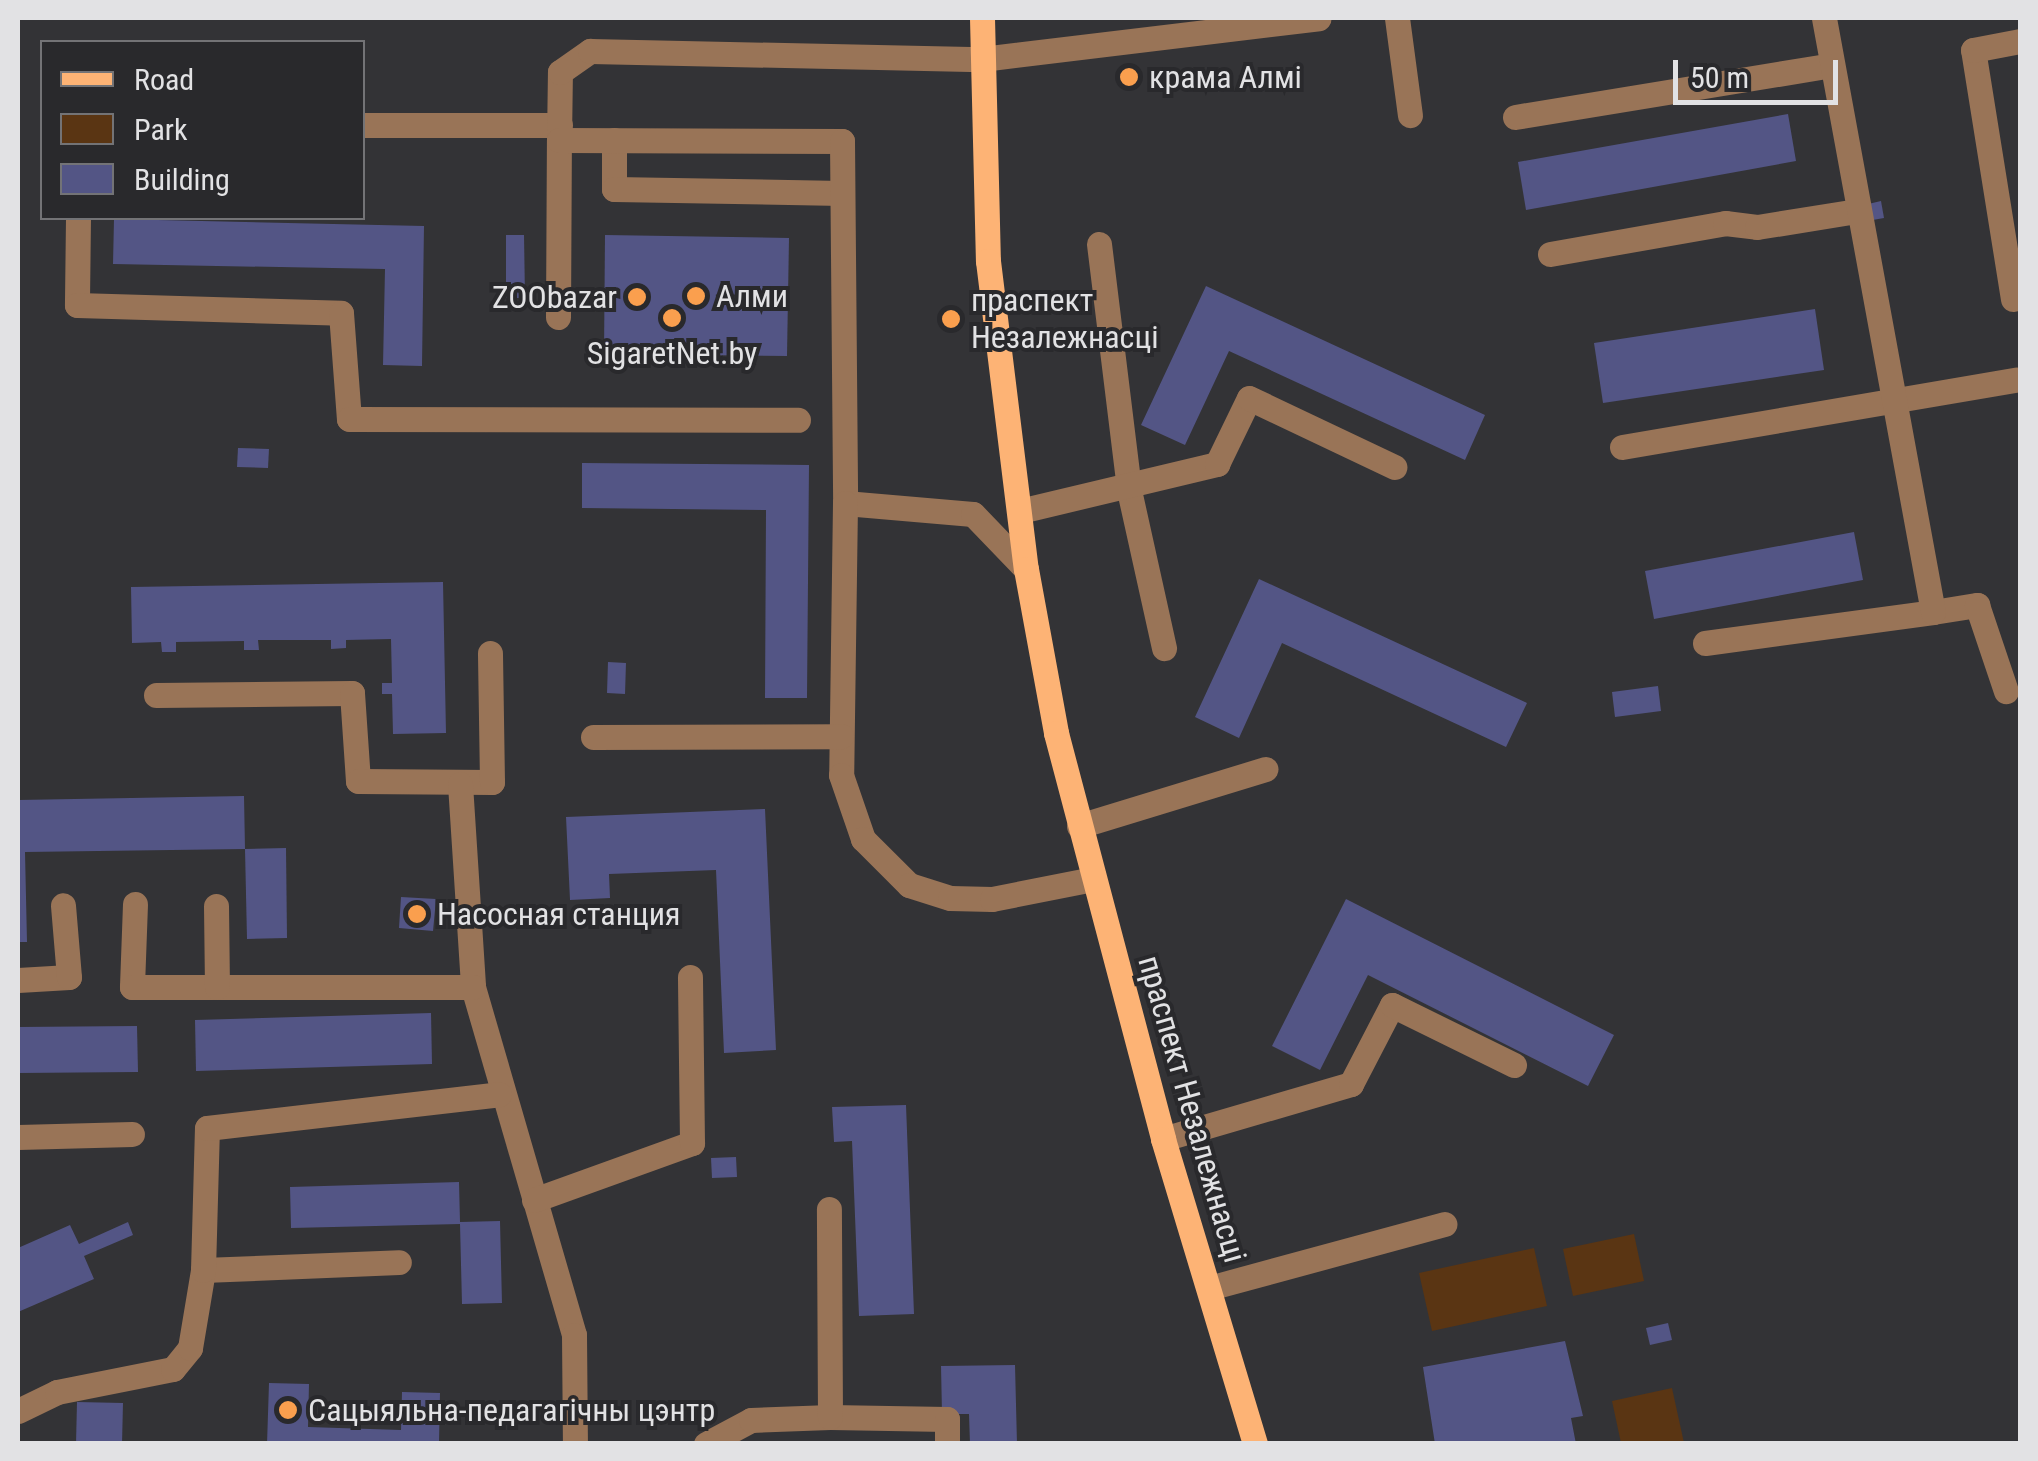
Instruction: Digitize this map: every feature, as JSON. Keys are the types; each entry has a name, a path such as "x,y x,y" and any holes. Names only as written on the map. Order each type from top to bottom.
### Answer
{"main road":[{"name":"праспект Незалежнасці","path":"982,18 988,261 1026,569 1079,826 1163,1139 1254,1444"}],"street":[{"path":"558,316 560,72 590,51 982,58 1319,18"},
{"path":"1397,18 1410,115"},
{"path":"1824,18 1933,612"},
{"path":"2013,300 1973,50 2020,42"},
{"path":"1515,117 1831,65"},
{"path":"365,125 560,132 614,140 842,142 845,503 841,736 847,806 878,861 909,884 950,898 992,899 1093,879"},
{"path":"614,140 614,190 842,194"},
{"path":"1550,254 1725,223 1757,227 1858,211"},
{"path":"78,220 77,306 342,313 349,419 798,420"},
{"path":"1099,244 1129,490 1164,648"},
{"path":"1622,447 2016,380"},
{"path":"1020,511 1129,490 1217,464 1248,398 1394,467"},
{"path":"845,503 973,514 1026,569"},
{"path":"1705,643 1977,605 2006,691"},
{"path":"156,695 352,693 358,781 492,782 490,653"},
{"path":"593,736 841,736"},
{"path":"1079,826 1265,769"},
{"path":"460,784 473,987 498,1094 574,1335 576,1444"},
{"path":"134,904 132,987 473,987"},
{"path":"18,980 70,977 63,905"},
{"path":"216,906 217,987"},
{"path":"534,1200 692,1144 690,977"},
{"path":"1163,1139 1351,1084 1392,1004 1514,1065"},
{"path":"18,1411 57,1392 173,1369 190,1348 203,1270 207,1128 498,1094"},
{"path":"18,1138 132,1134"},
{"path":"829,1209 830,1416"},
{"path":"1209,1288 1444,1224"},
{"path":"203,1270 400,1262"},
{"path":"706,1444 751,1420 830,1416 947,1419 947,1444"}],"green space":[{"path":"1634,1234 1644,1281 1573,1296 1563,1249"},
{"path":"1534,1248 1547,1306 1432,1331 1419,1273"},
{"path":"1672,1388 1684,1443 1621,1443 1612,1401"}],"building":[{"path":"1788,114 1796,161 1526,210 1518,162"},
{"path":"1881,201 1884,218 1867,221 1864,205"},
{"path":"114,220 424,226 422,366 383,365 385,269 113,264"},
{"path":"506,235 524,235 525,298 506,298"},
{"name":"Алми","path":"605,235 789,238 787,356 604,354"},
{"path":"1206,286 1485,415 1465,460 1229,351 1185,445 1141,425"},
{"path":"1815,309 1824,370 1603,403 1594,343"},
{"path":"238,448 269,449 268,468 237,467"},
{"path":"582,463 809,465 807,698 765,698 766,510 582,508"},
{"path":"1854,532 1863,580 1654,619 1645,571"},
{"path":"1259,579 1527,703 1506,747 1282,643 1239,738 1195,717"},
{"path":"443,582 446,733 393,734 392,694 382,694 382,683 392,683 391,639 346,640 346,648 331,649 331,640 258,640 259,650 244,650 244,641 176,642 176,652 162,652 161,642 132,643 131,587"},
{"path":"608,662 626,663 625,694 607,693"},
{"path":"1658,686 1661,711 1615,717 1612,692"},
{"path":"244,796 245,849 25,852 27,942 18,942 18,800"},
{"path":"765,809 776,1050 724,1053 716,870 609,874 610,898 570,900 566,817"},
{"path":"286,848 287,938 247,939 245,849"},
{"name":"Насосная станция","path":"401,897 436,899 433,931 399,928"},
{"path":"1346,899 1614,1035 1588,1086 1368,975 1320,1070 1272,1046"},
{"path":"431,1013 432,1064 196,1071 195,1020"},
{"path":"137,1026 138,1072 18,1073 18,1027"},
{"path":"906,1105 914,1314 859,1316 852,1141 834,1142 832,1107"},
{"path":"736,1157 737,1177 712,1178 711,1158"},
{"path":"459,1182 460,1222 500,1221 502,1303 462,1304 460,1224 291,1228 290,1187"},
{"path":"128,1222 133,1235 84,1256 94,1279 18,1312 18,1248 70,1225 79,1244"},
{"path":"1668,1323 1672,1340 1650,1345 1646,1328"},
{"path":"1565,1341 1583,1416 1571,1418 1576,1444 1435,1444 1423,1367"},
{"path":"1015,1365 1017,1444 970,1444 969,1414 942,1414 941,1366"},
{"name":"Сацыяльна-педагагічны цэнтр","path":"269,1383 309,1384 308,1427 401,1430 402,1392 440,1393 439,1444 267,1444"},
{"path":"77,1402 123,1403 122,1444 76,1444"}],"place":[{"name":"крама Алмі","path":"1129,77"},
{"name":"Алми","path":"696,296"},
{"name":"ZOObazar","path":"637,297"},
{"name":"SigaretNet.by","path":"672,318"},
{"name":"праспект Незалежнасці","path":"951,319"},
{"name":"Насосная станция","path":"417,914"},
{"name":"Сацыяльна-педагагічны цэнтр","path":"288,1410"}]}
